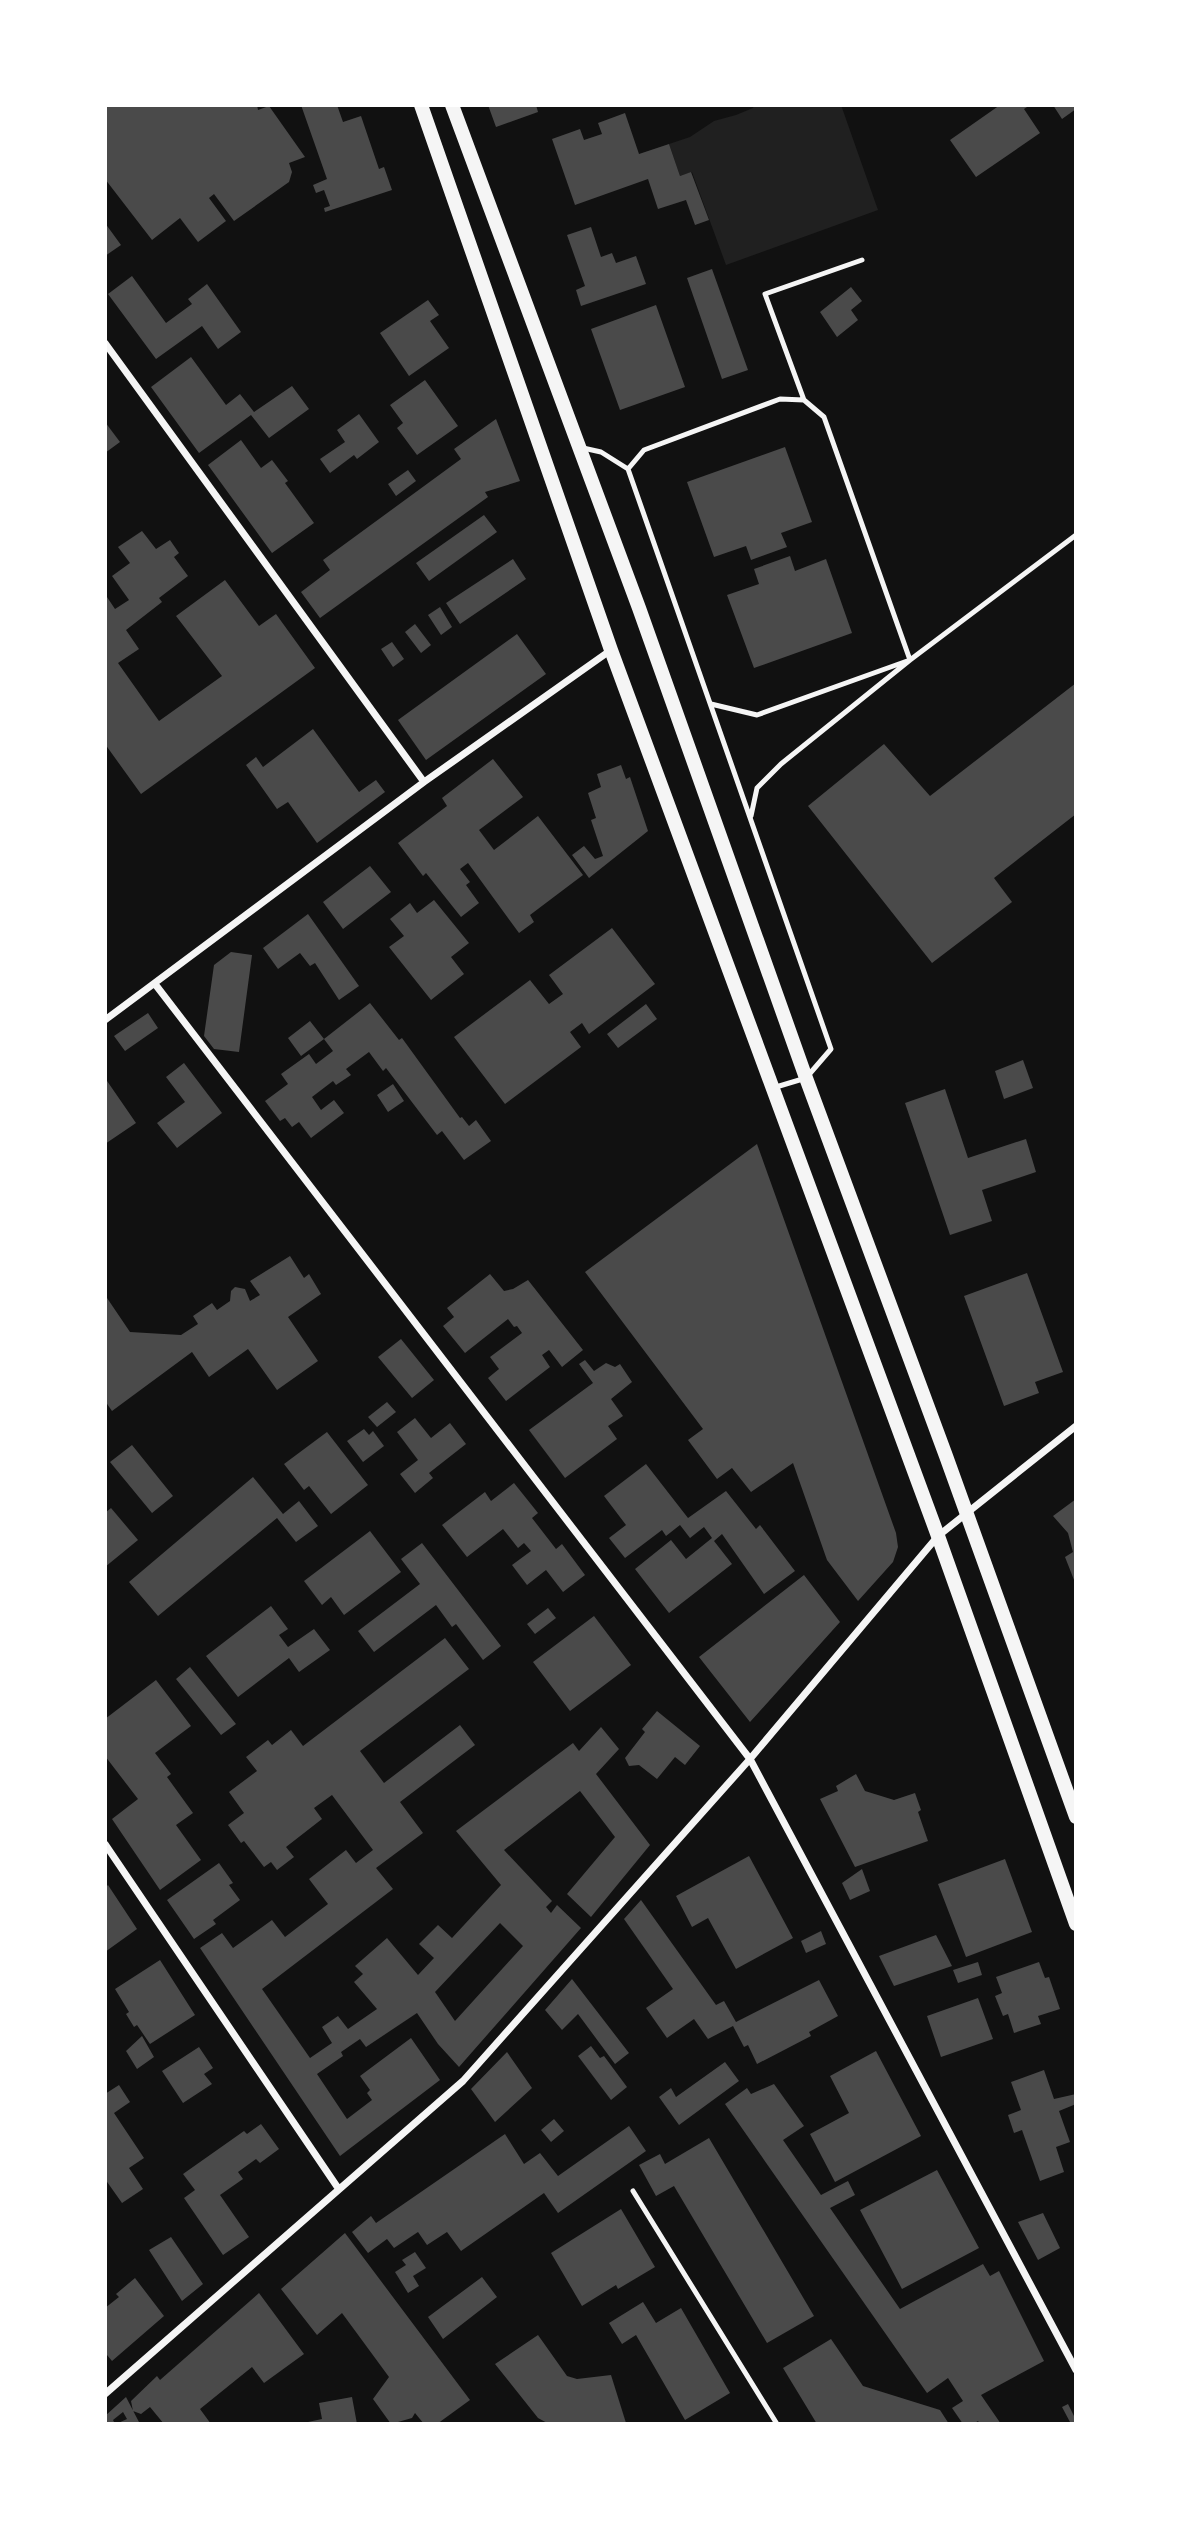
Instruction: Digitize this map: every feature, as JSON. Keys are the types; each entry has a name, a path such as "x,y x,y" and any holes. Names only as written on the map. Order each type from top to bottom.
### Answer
{"main road":[{"path":"421,105 611,650 937,1536 1076,1924"},
{"path":"452,105 639,608 806,1079 1076,1817"}],"street":[{"path":"105,343 424,782"},
{"path":"105,1020 424,782 611,650"},
{"path":"155,984 750,1759 1076,2370"},
{"path":"105,2393 463,2081 750,1759 937,1536 1076,1426"},
{"path":"105,1844 338,2188"}],"lane":[{"path":"862,260 765,294 804,400 824,417 909,660"},
{"path":"628,469 644,450 780,399 804,400"},
{"path":"580,448 601,452 628,469 831,1049 806,1079 773,1088"},
{"path":"751,819 757,788 781,764 909,660 1076,535"},
{"path":"711,704 757,715 909,660"},
{"path":"633,2191 777,2424"}],"shaded area":[{"path":"754,105 841,105 878,210 726,265 692,172 680,176 669,144 690,137 714,121 736,115 753,108"}],"building":[{"path":"105,105 257,105 258,110 269,106 305,157 289,163 292,172 289,182 234,221 214,194 209,198 226,221 198,242 180,218 152,240 105,179"},
{"path":"301,105 337,105 343,122 361,116 379,169 384,167 392,190 325,212 324,208 330,206 324,190 316,193 313,185 327,179"},
{"path":"488,105 536,105 538,112 496,127"},
{"path":"1000,105 1030,105 1024,109 1040,133 976,177 950,140"},
{"path":"1053,105 1076,105 1076,109 1062,119"},
{"path":"625,113 639,154 669,144 680,176 691,172 709,220 695,225 686,200 658,209 648,179 575,205 552,139 580,129 584,140 602,134 598,123"},
{"path":"105,223 121,245 105,256"},
{"path":"591,227 601,257 612,253 616,263 636,256 646,284 581,306 576,290 585,286 567,235"},
{"path":"712,269 748,370 722,379 687,278"},
{"path":"132,276 166,323 192,304 188,299 207,284 241,332 218,349 202,326 156,359 108,294"},
{"path":"851,287 862,301 851,310 858,320 837,337 820,312"},
{"path":"428,300 439,315 430,321 449,348 409,376 380,333"},
{"path":"656,305 685,387 620,410 591,329"},
{"path":"191,357 226,405 240,394 254,412 292,386 309,409 269,438 251,415 199,453 151,387"},
{"path":"425,380 458,426 417,455 397,428 403,423 390,405"},
{"path":"359,414 379,442 357,459 354,455 330,473 320,459 345,442 337,430"},
{"path":"496,419 520,481 485,492 488,497 320,618 301,592 330,570 323,560 461,459 454,449"},
{"path":"105,422 120,442 105,453"},
{"path":"241,440 261,468 272,460 314,523 272,553 208,465"},
{"path":"785,447 812,522 781,533 787,547 751,560 746,546 714,557 687,482"},
{"path":"408,470 416,481 396,496 388,484"},
{"path":"484,515 497,532 429,581 416,563"},
{"path":"142,531 156,549 170,540 179,553 174,557 188,576 159,598 162,602 126,630 139,649 118,663 159,721 222,676 176,616 225,580 259,626 276,614 315,668 141,794 105,744 105,594 115,609 129,600 112,576 130,563 118,547"},
{"path":"790,556 795,571 826,559 852,633 754,668 727,595 759,584 754,569"},
{"path":"513,559 526,579 460,624 446,603"},
{"path":"440,607 452,627 441,635 428,615"},
{"path":"415,624 431,645 421,653 405,632"},
{"path":"517,634 546,674 426,760 398,720"},
{"path":"392,642 404,659 393,667 381,649"},
{"path":"1076,683 1076,814 994,878 1012,902 932,963 808,806 884,744 930,796"},
{"path":"313,729 359,792 376,780 385,792 317,843 288,802 277,809 246,765 256,757 263,767"},
{"path":"493,759 523,797 479,830 494,850 538,816 583,875 530,915 534,922 519,933 468,863 460,869 470,882 466,885 479,903 461,917 426,873 423,876 398,843 447,806 442,798"},
{"path":"621,765 626,779 630,777 648,831 589,878 572,855 584,846 595,859 603,856 591,820 596,818 588,793 601,787 597,774"},
{"path":"370,866 391,892 343,929 323,902"},
{"path":"434,900 469,943 451,957 464,974 431,1000 389,947 404,936 390,919 410,903 417,913"},
{"path":"308,914 359,986 339,1000 315,963 310,966 300,953 278,969 263,948"},
{"path":"612,928 655,984 589,1034 582,1023 570,1032 581,1047 505,1104 454,1037 530,980 549,1004 563,994 549,975"},
{"path":"231,952 252,955 239,1052 214,1049 204,1036 214,965"},
{"path":"370,1003 399,1040 402,1038 460,1118 469,1126 476,1120 491,1141 464,1160 442,1131 437,1135 386,1068 383,1071 369,1052 346,1069 351,1075 336,1085 333,1081 312,1097 321,1110 334,1100 344,1113 311,1138 299,1122 292,1127 285,1118 280,1121 265,1101 288,1084 281,1074 309,1054 316,1064 333,1051 324,1039"},
{"path":"646,1004 657,1019 618,1048 607,1034"},
{"path":"148,1013 158,1028 125,1051 114,1036"},
{"path":"310,1021 324,1039 301,1056 288,1038"},
{"path":"1023,1060 1033,1088 1004,1099 995,1071"},
{"path":"184,1063 222,1113 177,1148 157,1123 185,1102 166,1077"},
{"path":"105,1078 136,1123 105,1144"},
{"path":"393,1084 404,1101 388,1112 377,1095"},
{"path":"945,1089 968,1158 1026,1139 1036,1172 982,1190 992,1221 950,1235 905,1103"},
{"path":"757,1144 896,1533 898,1547 893,1562 858,1601 827,1560 793,1463 751,1492 732,1468 717,1479 688,1440 703,1429 585,1272"},
{"path":"290,1256 304,1278 309,1274 321,1294 288,1317 318,1361 277,1390 248,1349 209,1377 192,1352 112,1411 105,1401 105,1295 130,1332 181,1335 198,1324 193,1316 212,1303 217,1310 230,1301 231,1291 235,1287 245,1289 250,1301 260,1295 250,1281"},
{"path":"1027,1273 1063,1372 1035,1382 1039,1393 1004,1406 964,1296"},
{"path":"490,1274 504,1291 528,1280 583,1350 562,1367 549,1350 542,1355 550,1367 506,1401 488,1378 499,1369 490,1357 522,1333 517,1326 514,1327 508,1319 465,1353 443,1326 454,1317 447,1308"},
{"path":"401,1339 434,1380 412,1398 378,1357"},
{"path":"585,1360 594,1371 606,1363 615,1367 620,1364 632,1382 611,1399 623,1416 608,1426 617,1439 565,1478 529,1430 593,1383 579,1364"},
{"path":"387,1402 396,1412 377,1427 368,1417"},
{"path":"415,1418 431,1438 450,1423 466,1444 429,1473 433,1478 415,1493 400,1474 418,1460 397,1432"},
{"path":"364,1429 369,1435 373,1431 384,1446 363,1462 347,1441"},
{"path":"327,1432 368,1485 331,1514 309,1486 304,1490 284,1464"},
{"path":"132,1445 173,1496 152,1513 110,1462"},
{"path":"646,1464 688,1518 726,1491 756,1529 760,1525 795,1571 764,1594 722,1534 714,1541 732,1564 669,1613 635,1569 671,1540 686,1559 712,1538 704,1527 690,1538 680,1525 666,1536 662,1530 625,1558 609,1538 626,1525 604,1496"},
{"path":"253,1477 283,1514 299,1501 318,1526 296,1542 277,1518 158,1616 129,1582"},
{"path":"514,1483 538,1513 532,1518 556,1549 562,1544 585,1575 563,1592 546,1570 527,1585 512,1565 531,1551 524,1543 518,1548 503,1529 467,1557 442,1525 485,1492 491,1501"},
{"path":"1076,1499 1076,1585 1065,1557 1073,1552 1068,1533 1053,1516"},
{"path":"111,1508 138,1540 105,1567 105,1513"},
{"path":"370,1531 401,1572 344,1615 331,1597 322,1605 304,1581"},
{"path":"422,1543 501,1646 483,1660 456,1624 452,1627 436,1605 374,1652 358,1631 420,1584 401,1559"},
{"path":"804,1575 840,1622 750,1722 699,1657"},
{"path":"271,1606 288,1629 279,1635 288,1647 314,1629 330,1650 299,1672 289,1658 238,1697 206,1656"},
{"path":"548,1608 556,1618 535,1634 527,1624"},
{"path":"594,1616 631,1665 570,1711 533,1662"},
{"path":"445,1638 469,1669 360,1751 384,1783 460,1725 475,1745 400,1802 423,1833 376,1868 393,1889 262,1989 310,2058 332,2043 322,2027 338,2016 348,2029 377,2009 354,1982 363,1974 355,1966 387,1938 418,1975 434,1958 419,1944 438,1925 452,1938 501,1885 456,1831 573,1743 579,1751 601,1727 619,1749 596,1774 650,1845 591,1917 567,1894 615,1837 580,1791 504,1850 552,1901 546,1907 551,1913 557,1905 581,1928 459,2067 438,2044 417,2013 366,2047 360,2039 341,2052 343,2056 317,2074 347,2119 372,2100 367,2093 370,2090 360,2076 411,2038 440,2080 340,2156 200,1948 222,1933 233,1948 272,1920 285,1937 328,1904 309,1879 346,1850 356,1863 373,1850 332,1795 314,1808 322,1819 286,1847 294,1857 277,1870 271,1862 264,1867 228,1825 244,1813 229,1792 257,1771 246,1757 268,1740 272,1745 291,1730 303,1746","holes":["500,1923 523,1946 455,2021 435,1992"]},
{"path":"190,1667 236,1724 221,1735 176,1679"},
{"path":"156,1680 191,1726 155,1753 171,1774 167,1777 193,1813 176,1825 201,1860 160,1890 112,1819 138,1799 105,1756 105,1719"},
{"path":"657,1711 700,1746 685,1765 675,1757 657,1779 639,1765 629,1766 625,1758 645,1732 642,1729"},
{"path":"856,1774 865,1791 894,1800 915,1793 928,1841 855,1867 820,1799 838,1791 836,1786"},
{"path":"749,1856 793,1938 736,1969 708,1918 692,1927 676,1896"},
{"path":"1005,1859 1032,1932 966,1957 938,1884"},
{"path":"219,1863 233,1883 229,1885 240,1900 213,1920 216,1924 194,1939 167,1900"},
{"path":"862,1869 870,1891 850,1900 842,1883"},
{"path":"108,1885 137,1929 105,1952 105,1888"},
{"path":"641,1900 716,2005 724,2001 736,2022 819,1980 838,2016 809,2032 811,2036 757,2064 748,2045 744,2047 733,2026 708,2039 694,2019 667,2038 646,2008 673,1989 624,1919"},
{"path":"821,1931 826,1944 806,1953 801,1941"},
{"path":"936,1935 952,1966 894,1986 879,1956"},
{"path":"160,1960 195,2015 150,2044 137,2025 134,2027 126,2014 129,2012 115,1989"},
{"path":"978,1962 982,1975 958,1983 953,1970"},
{"path":"1039,1962 1045,1978 1049,1977 1060,2009 1038,2016 1041,2024 1014,2033 1008,2014 1003,2016 995,1996 1002,1993 996,1977"},
{"path":"572,1979 629,2053 615,2064 578,2014 562,2030 545,2010"},
{"path":"978,1998 993,2039 941,2057 927,2016"},
{"path":"142,2036 154,2057 137,2069 126,2051"},
{"path":"591,2046 600,2058 604,2056 627,2087 611,2100 578,2056"},
{"path":"199,2047 213,2068 204,2074 212,2084 183,2103 162,2071"},
{"path":"876,2051 921,2136 835,2182 810,2134 849,2113 830,2076"},
{"path":"507,2052 532,2088 495,2122 471,2089"},
{"path":"725,2062 739,2081 679,2125 659,2097 671,2088 676,2097"},
{"path":"1044,2070 1054,2099 1076,2094 1076,2104 1059,2111 1070,2142 1056,2147 1064,2172 1040,2181 1022,2130 1014,2133 1008,2115 1021,2110 1011,2082"},
{"path":"774,2084 804,2126 783,2140 821,2195 848,2181 855,2195 830,2208 900,2309 983,2264 990,2276 999,2271 1044,2361 981,2395 1001,2424 980,2424 978,2421 963,2424 952,2408 963,2401 948,2378 927,2393 725,2104 747,2088 751,2094"},
{"path":"119,2085 130,2102 114,2113 144,2158 129,2168 143,2189 122,2203 105,2179 105,2094"},
{"path":"554,2119 564,2131 551,2142 541,2130"},
{"path":"261,2124 279,2149 260,2163 256,2159 238,2172 243,2179 220,2195 249,2237 223,2255 184,2198 195,2190 183,2174 244,2131 247,2134"},
{"path":"629,2126 646,2151 558,2213 544,2193 461,2251 447,2232 427,2245 418,2232 394,2248 387,2239 368,2253 352,2232 371,2216 376,2223 505,2134 524,2164 540,2153 558,2176"},
{"path":"709,2138 814,2316 767,2343 674,2186 656,2196 639,2165 660,2154 665,2164"},
{"path":"937,2170 979,2248 902,2289 860,2210"},
{"path":"621,2209 655,2267 618,2289 616,2285 582,2306 551,2253"},
{"path":"1043,2213 1060,2248 1038,2260 1018,2222"},
{"path":"345,2233 470,2400 437,2424 424,2424 415,2413 412,2418 391,2424 373,2399 389,2377 342,2313 317,2335 281,2289"},
{"path":"171,2237 203,2284 182,2301 149,2250"},
{"path":"415,2252 426,2268 413,2276 419,2286 408,2293 395,2272 406,2265 402,2260"},
{"path":"482,2277 497,2297 443,2339 428,2317"},
{"path":"135,2278 164,2316 112,2361 107,2355 105,2357 105,2308 119,2297 116,2294"},
{"path":"259,2293 304,2354 264,2383 252,2367 200,2409 211,2424 164,2424 150,2407 141,2414 133,2411 131,2401 157,2376 160,2380"},
{"path":"643,2302 656,2323 681,2308 730,2393 685,2420 636,2335 622,2344 609,2323"},
{"path":"538,2335 567,2376 577,2379 611,2375 626,2423 549,2424 538,2418 495,2364"},
{"path":"831,2339 863,2386 940,2410 949,2424 817,2424 783,2368"},
{"path":"126,2397 140,2424 116,2424 127,2419 123,2412 114,2422 105,2424 105,2416"},
{"path":"352,2397 357,2424 309,2424 308,2422 322,2419 319,2403"},
{"path":"1068,2404 1076,2424 1071,2424 1062,2407"}]}
